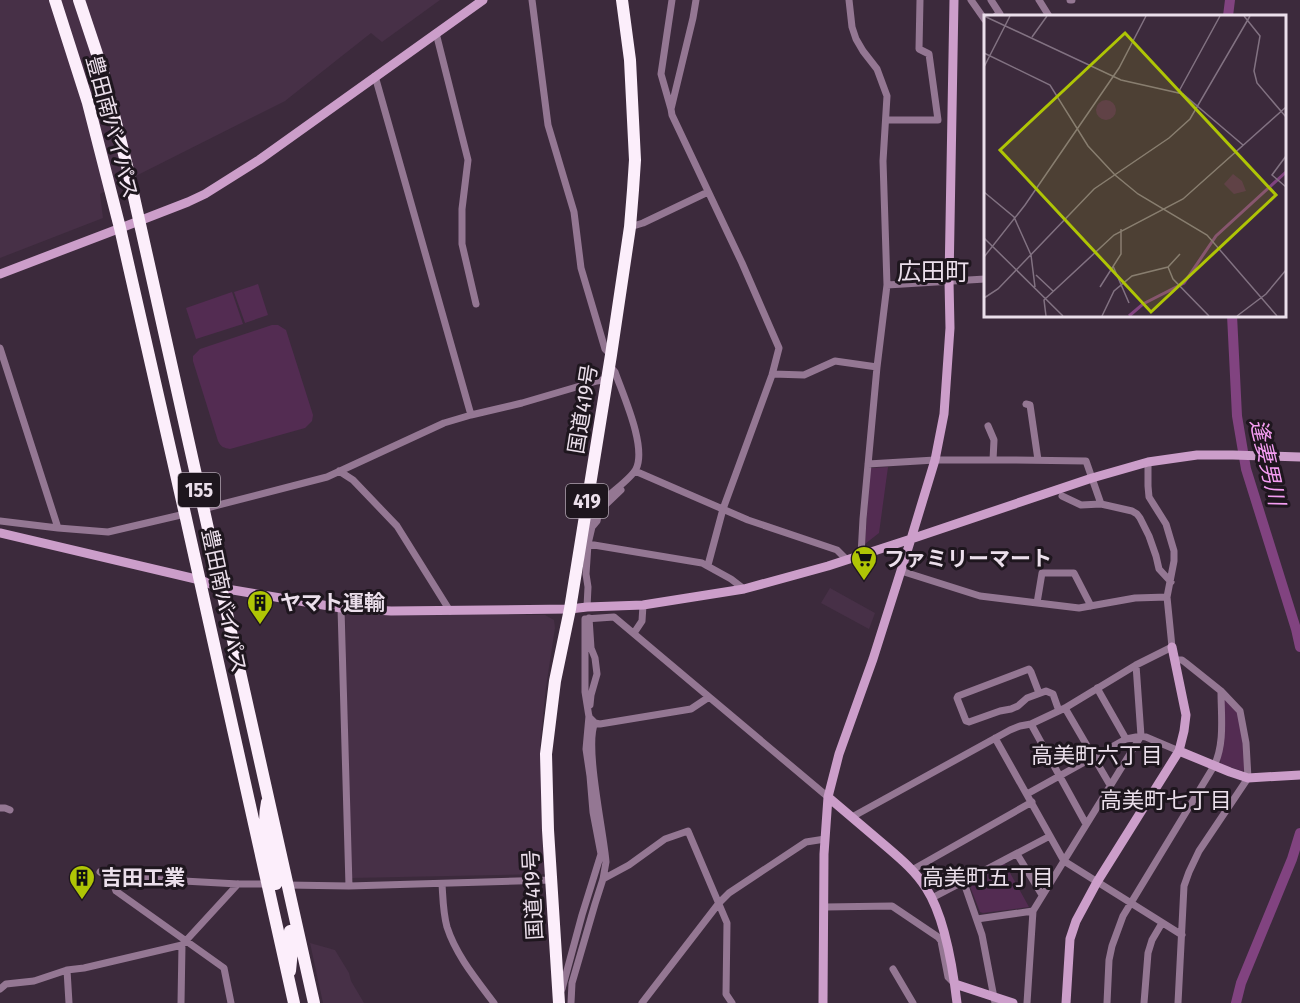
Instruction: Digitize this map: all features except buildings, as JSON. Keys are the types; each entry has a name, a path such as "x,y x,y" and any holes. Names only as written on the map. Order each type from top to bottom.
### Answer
{"highway":[{"name":"豊田南バイパス","path":"55,0 88,103 120,228 200,580 278,884 314,1003"},
{"name":"豊田南バイパス","path":"79,0 110,96 127,166 269,795 289,981 294,1003"},
{"name":"国道419号","path":"559,1003 546,754 555,681 584,544 583,531 630,227 635,160 630,60 622,0"}],"street":[{"path":"465,0 469,10"},
{"path":"0,274 188,202 221,184 259,160 483,0"},
{"path":"532,0 548,125 574,212 581,268 605,349 638,439 637,472 599,511 597,521 584,544 588,587 587,607"},
{"path":"672,0 661,74 672,115 779,348 772,374 723,509 708,565"},
{"path":"671,109 696,0"},
{"path":"849,0 852,27 856,39 877,69 887,96 883,161 887,285 877,367 861,555"},
{"path":"887,120 938,120 929,54 919,49 920,0"},
{"path":"823,1003 825,839 828,797 839,754 873,659 935,460 944,414 950,328 954,0"},
{"path":"971,0 984,19"},
{"path":"990,0 1000,14 998,15"},
{"path":"1039,0 1048,15"},
{"path":"436,33 468,160 462,209 462,244 476,304"},
{"path":"375,76 471,415"},
{"path":"630,227 708,192"},
{"path":"887,285 984,279"},
{"path":"0,348 58,528"},
{"path":"772,374 804,375 832,362 877,367"},
{"path":"203,509 327,477 444,423 607,379"},
{"path":"1026,404 1030,405 1038,460"},
{"path":"988,426 994,440 993,460"},
{"path":"0,533 200,580 221,588 341,608 450,611 643,605 744,589 828,566 1092,478 1148,462 1233,454 1300,457"},
{"path":"868,464 935,460 1086,461 1101,504"},
{"path":"1066,1003 1070,939 1076,921 1097,882 1179,751 1184,731 1186,715 1172,647 1167,597 1174,551 1166,524 1149,496 1148,462"},
{"path":"339,471 353,480 397,526 450,611"},
{"path":"637,472 748,520 837,550 846,559"},
{"path":"583,531 597,508 637,472"},
{"path":"1062,496 1081,505 1101,504 1137,514 1149,536 1159,569 1171,582"},
{"path":"0,521 108,532 185,514"},
{"path":"584,544 708,565 744,589"},
{"path":"901,571 980,596 1079,608 1135,598 1167,597"},
{"path":"1037,603 1042,573 1074,573 1091,606"},
{"path":"634,633 642,621 643,605"},
{"path":"341,608 349,886"},
{"path":"564,1003 562,993 564,980 601,854 593,812 586,749 589,717 585,692 585,619 614,617 852,817 922,881 932,898 945,937 957,1003"},
{"path":"852,817 995,738 1062,710 1136,665 1172,647"},
{"path":"1175,660 1182,660 1221,691 1240,711 1246,743 1248,778 1199,851 1184,886 1178,1003"},
{"path":"1027,1003 1033,910 1140,736 1136,665"},
{"path":"1039,693 1029,669 957,698 966,721 969,722 1011,709 1027,698 1048,691 1053,694 1110,785"},
{"path":"1097,688 1126,739"},
{"path":"1107,1003 1109,960 1123,916 1214,766 1222,746 1221,691"},
{"path":"589,717 595,723 600,724 691,708 709,697"},
{"path":"571,1003 572,983 606,862 592,750 592,727 595,723"},
{"path":"1031,724 1086,824"},
{"path":"1027,794 1126,739 1140,736 1248,778 1296,776"},
{"path":"995,738 1064,861 1182,935"},
{"path":"912,870 1032,802"},
{"path":"0,808 10,810"},
{"path":"603,879 629,865 665,839 688,831 727,923 726,994 732,1003"},
{"path":"932,898 1050,836"},
{"path":"642,1003 729,893 806,842 825,839"},
{"path":"1017,854 1042,895"},
{"path":"100,872 111,878 349,886 552,880"},
{"path":"111,878 116,891 184,943 224,968 231,1003"},
{"path":"964,883 982,935 994,1000"},
{"path":"0,988 6,984 34,981 67,970 84,968 184,943 238,884"},
{"path":"442,884 446,924 451,939 461,958 494,1003"},
{"path":"825,907 892,906 941,940 948,977 955,984 994,1000 1013,1003"},
{"path":"977,919 1033,910"},
{"path":"1144,1003 1148,953 1152,940 1162,923"},
{"path":"181,1003 184,943"},
{"path":"893,969 913,1003"},
{"path":"67,970 69,1003"}],"shaded area":[{"path":"0,0 440,0 382,42 371,33 285,101 100,194 103,218 0,258"},
{"path":"258,284 268,315 245,323 234,292"},
{"path":"232,292 243,324 196,339 186,308"},
{"path":"278,325 286,330 313,415 312,421 305,428 230,449 224,448 218,441 193,356 200,349"},
{"path":"888,467 879,533 865,544 870,469"},
{"path":"830,588 875,613 869,629 821,603"},
{"path":"345,614 545,615 554,620 555,628 540,745 547,874 351,878"},
{"path":"1225,698 1238,712 1245,743 1246,770 1242,771 1221,764 1222,703"},
{"path":"1004,862 1029,907 980,912 969,884 971,880"},
{"path":"310,943 335,950 364,1003 323,1003"}],"waterway":[{"name":"逢妻男川","path":"1228,15 1230,0"},
{"name":"逢妻男川","path":"1232,316 1237,416 1246,469 1300,647"},
{"name":"逢妻男川","path":"1236,1003 1241,983 1292,859 1300,833"}],"place":[{"name":"ファミリーマート","path":"864,582"},
{"name":"ヤマト運輸","path":"260,626"},
{"name":"吉田工業","path":"82,901"}],"district":[{"name":"広田町","path":"933,272"},
{"name":"高美町六丁目","path":"1097,755"},
{"name":"高美町七丁目","path":"1166,800"},
{"name":"高美町五丁目","path":"988,877"}]}
